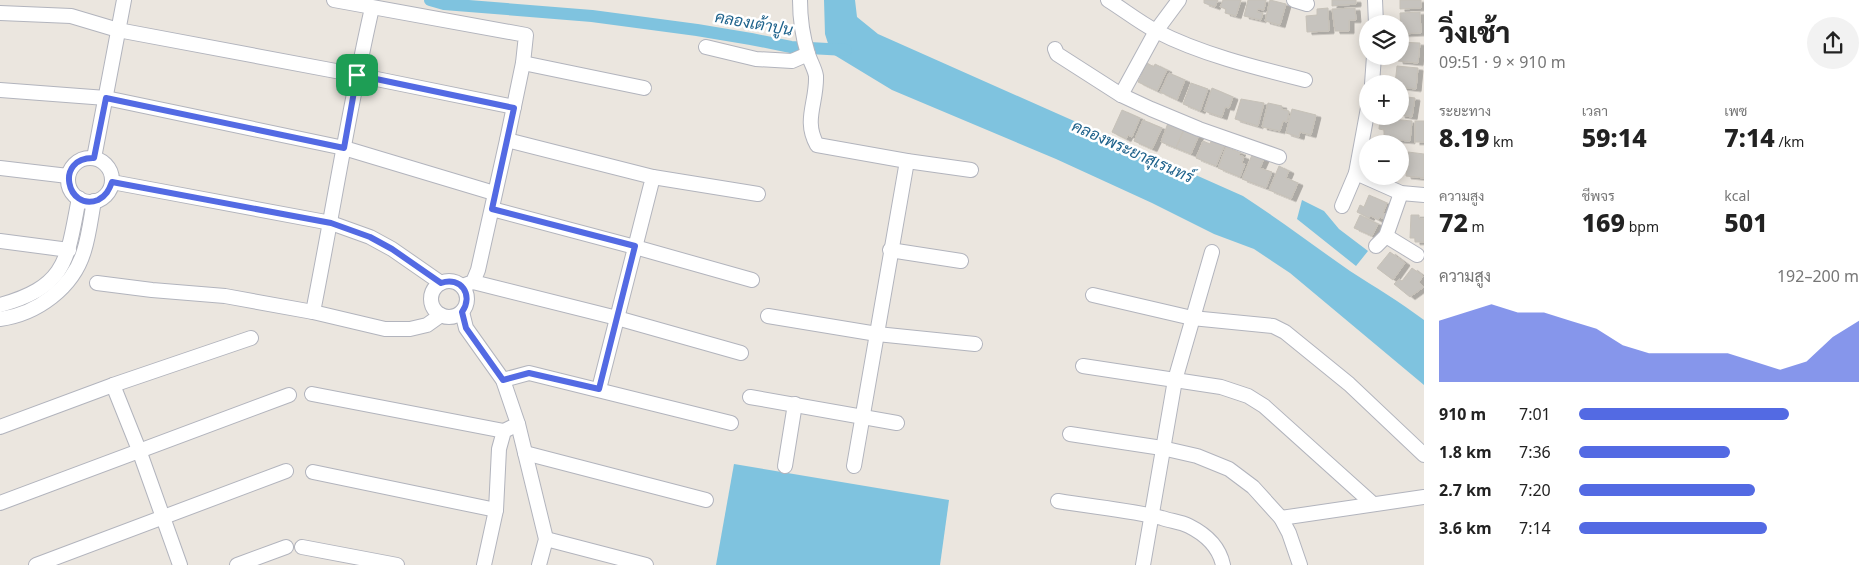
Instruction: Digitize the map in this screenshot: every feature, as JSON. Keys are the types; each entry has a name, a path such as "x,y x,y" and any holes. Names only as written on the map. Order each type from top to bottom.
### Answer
{"street":[{"path":"94,158 124,0"},
{"path":"334,0 526,35 523,63 514,108 478,270 468,284 466,307 462,312 452,317 441,315 437,312 432,302 433,291 441,283 452,281 468,284 617,318 741,353"},
{"path":"800,0 806,48 816,75 810,121 811,133 817,145 972,170"},
{"path":"1108,0 1156,31 1207,52 1262,70 1305,80"},
{"path":"1121,94 1156,31 1179,0"},
{"path":"1375,0 1376,15"},
{"path":"313,312 357,75 372,8"},
{"path":"0,13 71,16 118,30 357,75 514,108"},
{"path":"706,47 756,59 792,60 806,48"},
{"path":"1055,49 1057,54 1121,94 1199,129 1279,158"},
{"path":"523,63 644,88"},
{"path":"0,90 106,98 344,148 494,193"},
{"path":"1342,206 1356,173 1365,125"},
{"path":"507,140 653,177 758,194"},
{"path":"88,158 94,158 106,164 112,182 106,194 94,201 88,201 79,198 72,192 68,176 76,163 88,158"},
{"path":"854,466 890,250 907,161"},
{"path":"0,168 68,176"},
{"path":"1356,173 1401,193 1424,195"},
{"path":"599,389 653,177"},
{"path":"112,182 331,223 370,237 441,283"},
{"path":"1376,246 1386,236 1401,193"},
{"path":"0,304 22,298 49,282 63,264 69,250 79,198"},
{"path":"0,319 29,312 62,288 74,272 84,253 94,201"},
{"path":"492,209 635,246 752,280"},
{"path":"1386,236 1417,255"},
{"path":"0,241 69,250"},
{"path":"890,250 961,261"},
{"path":"1143,565 1174,380 1212,252"},
{"path":"97,283 225,296 313,312 385,330 410,329 427,325 441,315"},
{"path":"1093,295 1192,318 1273,326 1285,332 1348,384 1424,455"},
{"path":"462,312 466,328 503,380 518,424 546,539 539,565"},
{"path":"768,316 877,334 975,344"},
{"path":"0,427 251,338"},
{"path":"1083,366 1221,387 1248,396 1264,406 1373,504"},
{"path":"503,380 529,373 731,423"},
{"path":"114,385 180,565"},
{"path":"312,394 504,431 518,424"},
{"path":"0,503 289,395"},
{"path":"750,397 897,423"},
{"path":"786,466 795,404"},
{"path":"484,565 496,510 499,449 504,431"},
{"path":"1070,434 1162,448 1197,456 1229,469 1252,487 1282,518 1289,533 1297,564"},
{"path":"525,452 706,500"},
{"path":"36,565 286,472"},
{"path":"313,472 496,510"},
{"path":"1282,518 1424,497"},
{"path":"1058,501 1151,516 1186,524 1203,534 1216,547 1222,556 1224,565"},
{"path":"546,539 646,565"},
{"path":"237,565 286,547"},
{"path":"302,547 397,565"}],"water":[{"name":"คลองพระยาสุเรนทร์","path":"824,0 855,0 857,17 878,34 1243,196 1424,320 1424,385 1290,273 1254,249 1214,234 1056,159 892,90 831,53 825,34"},
{"path":"1302,200 1324,211 1339,229 1368,251 1356,266 1297,219"},
{"path":"734,464 949,500 940,565 716,565"}],"building":[{"path":"1204,0 1218,0 1215,7 1204,3"},
{"path":"1223,0 1241,0 1236,16 1225,13 1226,9 1220,7"},
{"path":"1248,0 1266,0 1264,10 1258,9 1257,12 1263,13 1261,20 1244,16"},
{"path":"1270,0 1286,4 1280,25 1265,21"},
{"path":"1332,0 1356,0 1356,4 1332,6"},
{"path":"1400,0 1421,0 1421,8 1400,9"},
{"path":"1328,8 1329,31 1307,32 1306,16 1317,15 1317,9"},
{"path":"1355,8 1356,20 1349,20 1349,31 1335,31 1332,9"},
{"path":"1420,12 1421,33 1409,34 1409,15 1400,15 1400,13"},
{"path":"1409,42 1420,43 1418,63 1409,62"},
{"path":"1147,63 1154,67 1155,64 1167,70 1157,91 1138,82"},
{"path":"1397,66 1418,68 1416,89 1409,88 1409,75 1396,75"},
{"path":"1169,73 1185,80 1177,100 1160,92"},
{"path":"1191,83 1208,89 1200,111 1183,104"},
{"path":"1212,88 1233,97 1229,108 1225,107 1222,117 1204,111"},
{"path":"1409,97 1415,98 1412,117 1409,116"},
{"path":"1241,99 1264,103 1258,126 1235,119"},
{"path":"1268,103 1282,106 1281,109 1289,111 1287,122 1283,121 1280,131 1262,127"},
{"path":"1292,109 1316,115 1311,135 1300,132 1299,137 1286,133"},
{"path":"1122,110 1140,118 1132,137 1128,135 1126,139 1112,132"},
{"path":"1143,120 1162,128 1152,149 1134,141"},
{"path":"1409,121 1412,121 1410,141 1409,135 1384,135 1384,130 1379,129 1379,125 1409,125"},
{"path":"1415,121 1424,121 1424,142 1415,142"},
{"path":"1168,123 1184,129 1176,148 1161,142"},
{"path":"1184,130 1199,135 1191,154 1176,148"},
{"path":"1212,139 1225,144 1216,166 1196,158 1203,141 1210,144"},
{"path":"1226,147 1241,153 1239,155 1244,157 1242,163 1245,164 1240,177 1218,168"},
{"path":"1409,152 1424,154 1424,178 1409,176"},
{"path":"1252,155 1264,159 1260,168 1272,172 1266,188 1242,179"},
{"path":"1279,166 1289,171 1286,178 1298,183 1291,199 1269,190"},
{"path":"1369,195 1387,203 1383,213 1388,215 1386,220 1380,217 1378,220 1371,216 1369,218 1357,212 1360,205 1364,207"},
{"path":"1360,215 1378,224 1372,236 1354,228"},
{"path":"1411,215 1419,215 1419,219 1424,219 1424,242 1415,242 1415,238 1410,238"},
{"path":"1390,252 1405,263 1393,280 1377,268"},
{"path":"1412,268 1423,276 1419,282 1424,287 1410,297 1394,284 1399,279 1402,281"}],"waterway":[{"name":"คลองเต้าปูน","path":"430,0 444,4 592,16 697,30 791,47 846,50"}],"route":[{"path":"357,75 514,108 492,209 635,246 599,389 529,373 503,380 466,328 462,312 468,302 468,296 462,286 452,281 441,283 392,249 370,237 331,223 112,182 110,189 100,199 94,201 82,200 72,192 69,186 68,176 76,163 88,158 94,158 106,98 344,148 357,75"}]}
